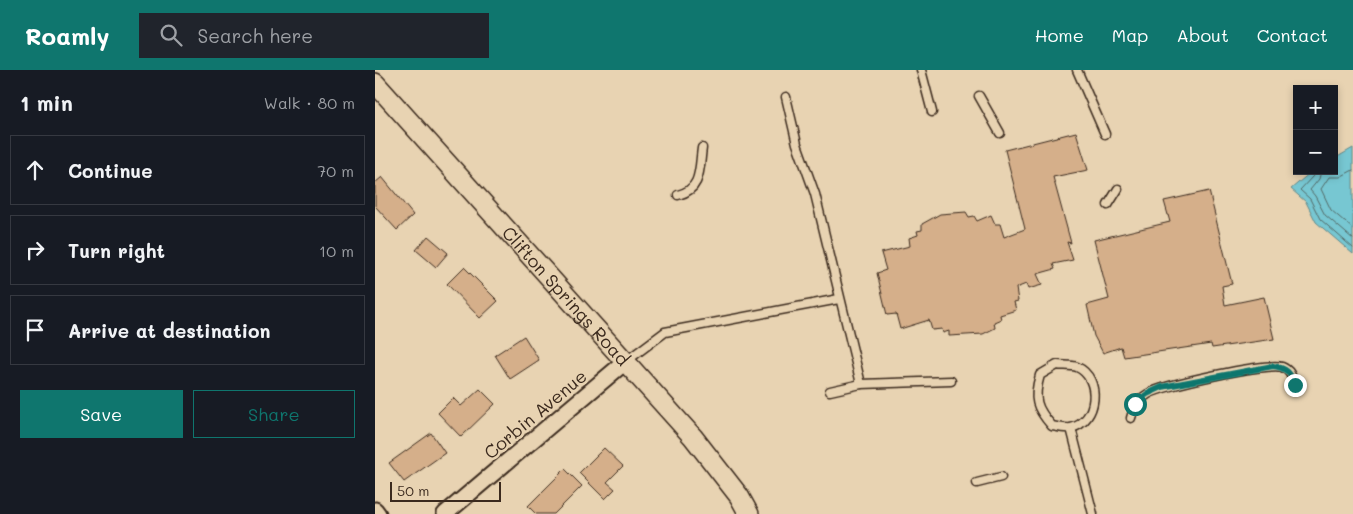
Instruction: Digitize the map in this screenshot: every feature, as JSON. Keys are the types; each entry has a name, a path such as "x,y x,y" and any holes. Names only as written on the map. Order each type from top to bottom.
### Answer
{"street":[{"name":"Clifton Springs Road","path":"375,83 693,437 739,496 749,514"},
{"name":"Corbin Avenue","path":"445,514 625,362"},
{"path":"375,510 379,514"}],"lane":[{"path":"921,70 932,112"},
{"path":"1077,70 1105,134"},
{"path":"786,96 797,144 815,194 861,384"},
{"path":"979,96 1000,133"},
{"path":"678,195 690,192 696,184 702,148"},
{"path":"1108,205 1118,189"},
{"path":"625,362 665,332 839,299"},
{"path":"1057,365 1077,367 1089,379 1095,401 1088,418 1071,428 1052,426 1040,414 1035,394 1040,376 1057,365"},
{"path":"1131,418 1135,404 1147,394 1162,387 1203,378 1273,366 1283,367 1290,372 1295,385"},
{"path":"830,391 861,384 951,381"},
{"path":"1071,428 1093,514"},
{"path":"977,483 1001,477"}],"water":[{"path":"1353,148 1353,254 1316,222 1306,202 1291,189 1307,175 1338,175 1338,157"}],"building":[{"path":"1076,132 1088,170 1053,177 1071,243 1067,242 1073,260 1053,264 1055,269 1037,274 1042,285 1028,289 1026,284 1016,288 1018,301 1014,302 1016,310 1000,315 1001,319 994,322 995,328 983,334 949,336 949,331 943,333 942,329 932,330 929,320 900,329 896,314 887,315 877,273 886,270 881,253 910,246 909,238 918,235 917,231 922,230 922,224 940,214 966,212 969,217 974,216 977,221 991,215 995,224 1000,224 1004,237 1025,229 1005,150"},
{"path":"382,177 413,215 397,230 375,206 375,183"},
{"path":"1209,191 1232,284 1222,286 1225,305 1264,297 1274,339 1212,348 1211,344 1124,357 1121,347 1103,353 1094,336 1087,305 1109,299 1094,240 1170,222 1164,201"},
{"path":"428,236 448,253 436,267 416,250"},
{"path":"464,267 498,301 480,318 447,284"},
{"path":"524,336 539,360 510,379 495,355"},
{"path":"480,389 495,404 461,437 438,413 453,398 461,406"},
{"path":"431,433 445,453 404,482 389,463"},
{"path":"604,448 623,466 607,482 615,489 605,499 579,473"},
{"path":"565,469 582,486 554,514 536,514 528,506"}],"route":[{"path":"1135,404 1147,394 1162,387 1273,366 1283,367 1290,372 1295,385"}]}
